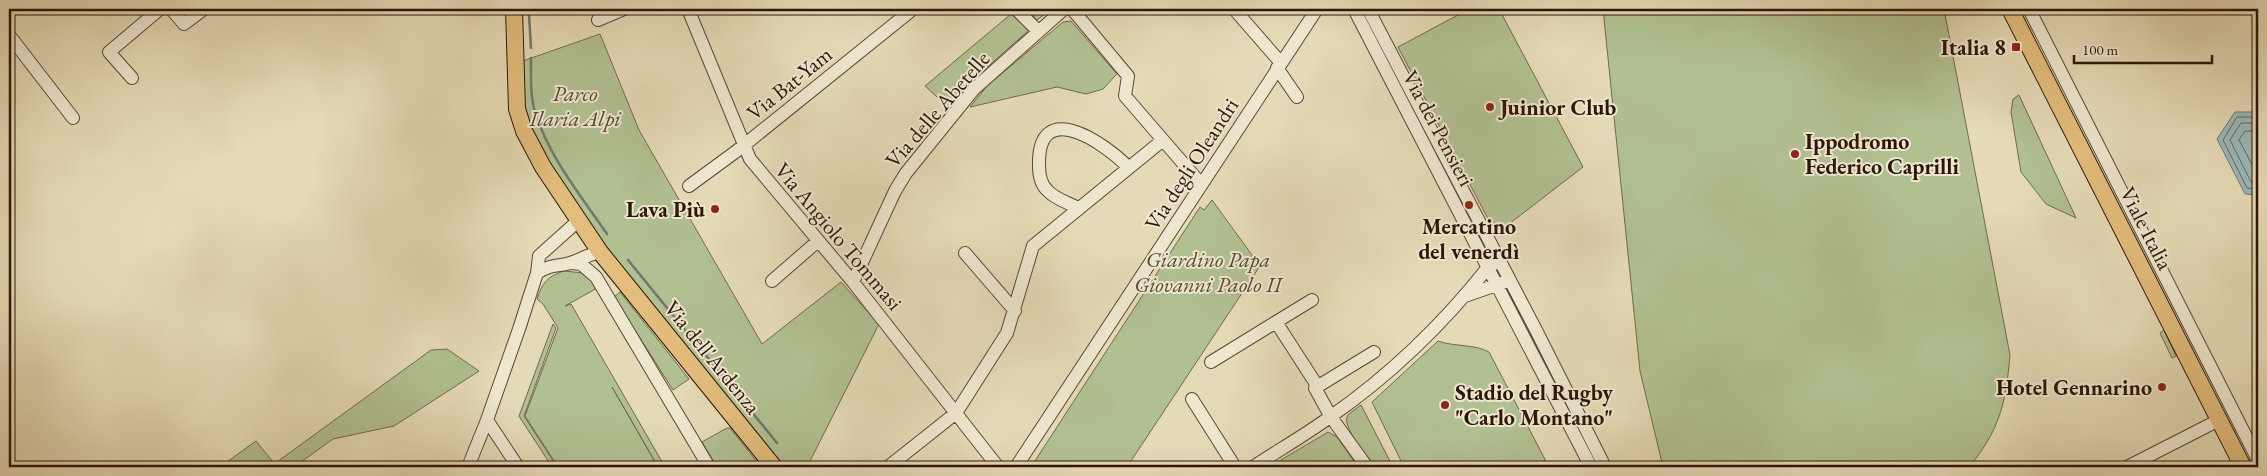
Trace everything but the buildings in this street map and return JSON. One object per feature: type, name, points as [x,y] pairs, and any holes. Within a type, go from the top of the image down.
[{"type":"main road","name":"Via dell'Ardenza","points":[[514,9],[516,98],[520,122],[543,167],[578,222],[600,252],[774,467]]},
{"type":"main road","name":"Viale Italia","points":[[2010,9],[2243,467]]},
{"type":"street","points":[[132,78],[109,52],[160,9]]},
{"type":"street","points":[[171,9],[184,24],[204,9]]},
{"type":"street","points":[[598,20],[624,9]]},
{"type":"street","name":"Via Angiolo Tommasi","points":[[688,9],[750,159],[853,282],[998,467]]},
{"type":"street","name":"Via Bat-Yam","points":[[689,186],[744,146],[913,9]]},
{"type":"street","points":[[1016,9],[1038,31]]},
{"type":"street","name":"Via delle Abetelle","points":[[853,282],[895,191],[906,173],[974,89],[1064,9]]},
{"type":"street","points":[[1072,9],[1128,76],[1125,96],[1201,184]]},
{"type":"street","points":[[1234,9],[1279,66],[1297,97]]},
{"type":"street","name":"Via degli Oleandri","points":[[1016,467],[1317,9]]},
{"type":"street","name":"Via dei Pensieri","points":[[1354,9],[1605,467]]},
{"type":"street","name":"Via dei Pensieri","points":[[1368,9],[1494,264]]},
{"type":"street","name":"Viale Italia","points":[[2029,9],[2258,460]]},
{"type":"street","points":[[9,34],[73,118]]},
{"type":"street","points":[[1078,208],[1051,194],[1042,184],[1040,153],[1042,144],[1049,134],[1066,129],[1082,133],[1110,151],[1129,168]]},
{"type":"street","points":[[888,467],[956,413],[1004,339],[1015,311],[1033,246],[1163,140]]},
{"type":"street","points":[[468,467],[487,420],[537,273],[539,256],[578,222]]},
{"type":"street","points":[[772,281],[818,241]]},
{"type":"street","points":[[576,264],[582,256],[600,252]]},
{"type":"street","points":[[965,253],[1015,311]]},
{"type":"street","points":[[537,273],[552,265],[576,264],[618,275]]},
{"type":"street","points":[[576,264],[596,277],[607,293],[709,467]]},
{"type":"street","points":[[1253,467],[1331,417],[1398,363],[1494,264]]},
{"type":"street","points":[[607,293],[610,281],[618,275]]},
{"type":"street","points":[[1465,296],[1504,282]]},
{"type":"street","name":"Via dei Pensieri","points":[[1504,282],[1591,467]]},
{"type":"street","points":[[1211,362],[1312,300]]},
{"type":"street","points":[[1276,322],[1318,387]]},
{"type":"street","points":[[1367,467],[1331,417],[1315,388],[1374,352]]},
{"type":"street","points":[[1192,399],[1236,467]]},
{"type":"street","points":[[487,420],[518,467]]},
{"type":"street","points":[[2127,467],[2219,420]]},
{"type":"street","points":[[696,467],[700,453]]},
{"type":"green space","points":[[1026,9],[1051,9],[1037,20]]},
{"type":"green space","name":"Juinior Club","points":[[1469,9],[1499,9],[1583,167],[1496,234],[1398,47]]},
{"type":"green space","name":"Ippodromo Federico Caprilli","points":[[1603,9],[1944,9],[2010,355],[2000,415],[1988,440],[1969,467],[1663,467],[1640,371]]},
{"type":"green space","points":[[1011,14],[1029,30],[993,62],[948,107],[925,86]]},
{"type":"green space","points":[[1071,21],[1117,74],[1103,89],[1086,94],[1057,87],[970,107],[987,86],[1063,22]]},
{"type":"green space","name":"Parco Ilaria Alpi","points":[[600,34],[639,130],[762,344],[841,282],[879,324],[807,467],[784,467],[609,252],[552,174],[526,117],[520,62]]},
{"type":"green space","points":[[2019,95],[2076,218],[2046,204],[2021,172],[2011,112],[2013,99]]},
{"type":"green space","name":"Giardino Papa Giovanni Paolo II","points":[[1212,200],[1260,266],[1127,467],[1031,467],[1200,207],[1204,210]]},
{"type":"green space","points":[[564,271],[583,273],[599,287],[565,306],[571,304],[665,467],[558,467],[525,416],[558,328],[543,304],[537,299],[546,281]]},
{"type":"green space","points":[[620,292],[689,379],[673,390],[614,297]]},
{"type":"green space","points":[[553,324],[556,328],[524,416],[557,467],[552,467],[519,416]]},
{"type":"green space","points":[[2164,330],[2176,356],[2172,358],[2160,333]]},
{"type":"green space","name":"Stadio del Rugby \"Carlo Montano\"","points":[[1438,341],[1483,349],[1489,352],[1549,467],[1404,467],[1372,402]]},
{"type":"green space","points":[[447,349],[479,371],[394,426],[333,439],[294,467],[270,467],[431,350]]},
{"type":"green space","points":[[1361,405],[1393,467],[1376,467],[1351,434],[1347,420],[1348,415]]},
{"type":"green space","points":[[730,428],[761,467],[717,467],[702,442]]},
{"type":"green space","points":[[1328,432],[1337,437],[1358,467],[1269,467]]},
{"type":"green space","points":[[256,441],[273,462],[266,467],[220,467]]},
{"type":"water","points":[[2235,112],[2258,112],[2258,195],[2245,194],[2217,139]]},
{"type":"waterway","points":[[529,15],[531,48]]},
{"type":"waterway","points":[[531,58],[532,99],[541,129],[566,176],[607,234]]},
{"type":"waterway","points":[[628,260],[777,443]]},
{"type":"place","name":"Italia 8","points":[[2016,47]]},
{"type":"place","name":"Juinior Club","points":[[1490,107]]},
{"type":"place","name":"Ippodromo Federico Caprilli","points":[[1795,154]]},
{"type":"place","name":"Mercatino del venerdì","points":[[1469,205]]},
{"type":"place","name":"Lava Più","points":[[715,209]]},
{"type":"place","name":"Hotel Gennarino","points":[[2162,387]]},
{"type":"place","name":"Stadio del Rugby \"Carlo Montano\"","points":[[1445,405]]}]
